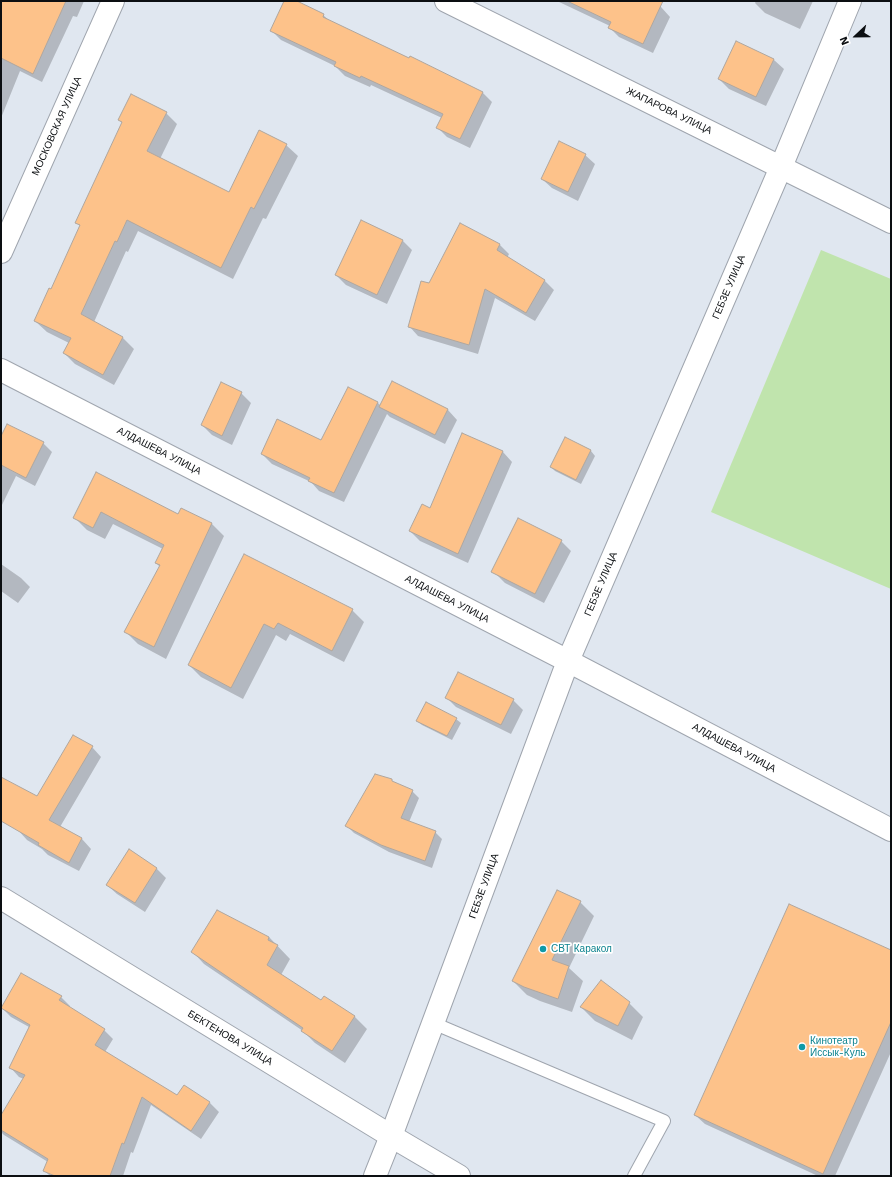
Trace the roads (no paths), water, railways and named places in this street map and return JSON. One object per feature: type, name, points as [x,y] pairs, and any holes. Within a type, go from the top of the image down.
[{"type":"street","name":"МОСКОВСКАЯ УЛИЦА","points":[[1,252],[113,1]]},
{"type":"street","name":"ЖАПАРОВА УЛИЦА","points":[[446,1],[781,166],[891,222]]},
{"type":"street","name":"ГЕБЗЕ УЛИЦА","points":[[374,1176],[391,1136],[568,661],[781,166],[850,1]]},
{"type":"street","name":"АЛДАШЕВА УЛИЦА","points":[[1,370],[568,661],[891,830]]},
{"type":"street","name":"БЕКТЕНОВА УЛИЦА","points":[[1,898],[459,1176]]},
{"type":"lane","points":[[433,1023],[664,1121],[634,1176]]},
{"type":"place","name":"СВТ Каракол","points":[[543,949]]},
{"type":"place","name":"Кинотеатр Иссык-Куль","points":[[802,1047]]}]
